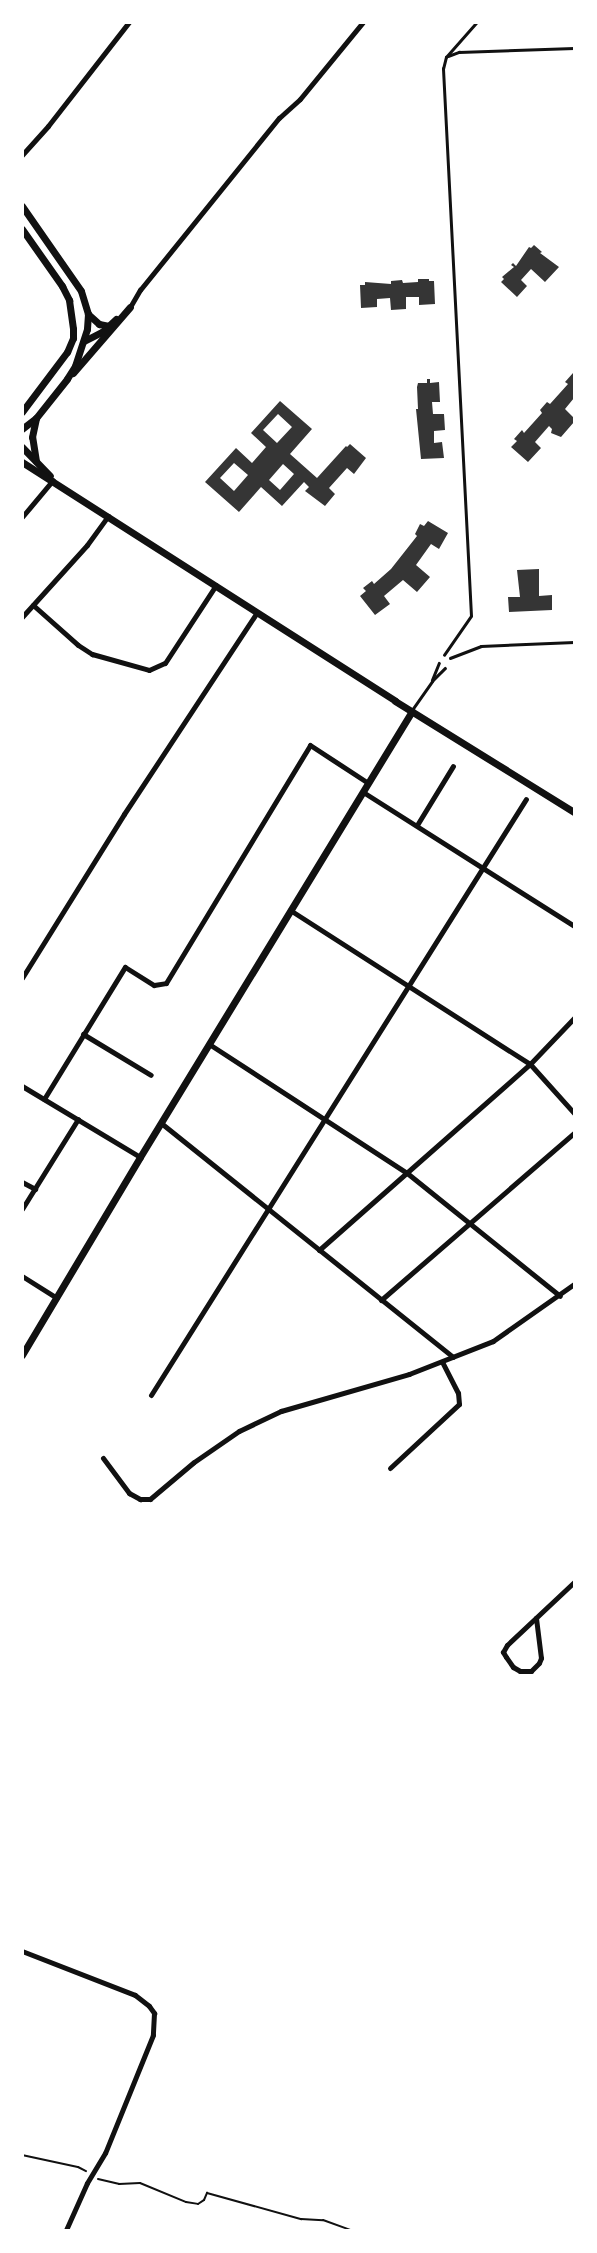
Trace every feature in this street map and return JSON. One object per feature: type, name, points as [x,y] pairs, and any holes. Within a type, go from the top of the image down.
[{"type":"street","points":[[22,155],[129,22]]},
{"type":"street","points":[[22,429],[36,418],[67,379],[100,344],[130,307],[140,290],[274,126],[300,99],[363,22]]},
{"type":"street","points":[[22,206],[81,291],[88,314],[79,358],[67,379]]},
{"type":"street","points":[[22,229],[62,286],[69,300],[72,319],[72,338],[60,362],[22,412]]},
{"type":"street","points":[[84,341],[109,326],[130,307]]},
{"type":"street","points":[[88,314],[99,324],[109,326]]},
{"type":"street","points":[[72,338],[100,344]]},
{"type":"street","points":[[22,406],[31,398]]},
{"type":"street","points":[[36,418],[32,437],[36,461]]},
{"type":"street","points":[[22,447],[53,480]]},
{"type":"street","points":[[22,462],[574,812]]},
{"type":"street","points":[[22,516],[53,480]]},
{"type":"street","points":[[22,616],[87,545],[108,516]]},
{"type":"street","points":[[33,604],[78,645],[92,654],[149,670],[165,663],[216,585]]},
{"type":"street","points":[[22,978],[124,814],[257,612]]},
{"type":"street","points":[[22,1355],[161,1122],[412,711]]},
{"type":"street","points":[[44,1099],[125,967],[154,985],[166,983],[310,745],[368,783]]},
{"type":"street","points":[[417,825],[453,766]]},
{"type":"street","points":[[363,792],[574,926]]},
{"type":"street","points":[[150,1395],[526,798]]},
{"type":"street","points":[[290,910],[409,984],[530,1064],[574,1114]]},
{"type":"street","points":[[320,1250],[530,1064],[574,1018]]},
{"type":"street","points":[[83,1034],[151,1075]]},
{"type":"street","points":[[209,1044],[407,1173],[560,1296]]},
{"type":"street","points":[[22,1086],[140,1157]]},
{"type":"street","points":[[22,1210],[78,1119]]},
{"type":"street","points":[[161,1122],[453,1358]]},
{"type":"street","points":[[381,1300],[574,1133]]},
{"type":"street","points":[[22,1182],[35,1189]]},
{"type":"street","points":[[22,1276],[56,1298]]},
{"type":"street","points":[[103,1458],[129,1493],[137,1498],[147,1500],[239,1432],[281,1411],[409,1374],[493,1341],[560,1296],[574,1284]]},
{"type":"street","points":[[390,1468],[459,1404],[458,1393],[442,1362]]},
{"type":"street","points":[[536,1618],[541,1658],[531,1671],[520,1671],[508,1662],[503,1652],[508,1644],[574,1582]]},
{"type":"street","points":[[22,1950],[135,1995],[149,2006],[154,2014],[156,2025],[100,2164],[91,2176],[66,2230]]},
{"type":"lane","points":[[444,655],[471,616],[443,69],[446,57],[477,22]]},
{"type":"lane","points":[[446,57],[459,52],[574,48]]},
{"type":"lane","points":[[450,658],[481,646],[574,642]]},
{"type":"lane","points":[[432,681],[439,663]]},
{"type":"lane","points":[[412,711],[432,681],[445,668]]},
{"type":"path","points":[[22,2155],[78,2167],[96,2180],[119,2184],[140,2183],[191,2203],[201,2203],[207,2194],[301,2219],[323,2220],[350,2230]]},
{"type":"building","points":[[534,245],[542,252],[540,253],[559,267],[545,282],[531,269],[521,280],[527,286],[517,297],[501,282],[504,279],[502,277],[514,267],[511,265],[513,263],[516,266],[529,247],[531,248]]},
{"type":"building","points":[[418,279],[434,281],[435,304],[419,305],[419,297],[406,297],[406,309],[391,310],[390,298],[377,299],[377,307],[361,308],[360,285],[365,285],[365,282],[391,284],[391,281],[402,280],[403,283],[418,282]]},
{"type":"building","points":[[573,373],[574,398],[565,409],[574,418],[574,422],[561,437],[551,433],[552,429],[549,426],[535,442],[541,448],[528,462],[511,447],[517,441],[514,439],[522,430],[524,433],[542,413],[540,410],[547,402],[550,404],[568,384],[565,382]]},
{"type":"building","points":[[427,379],[430,379],[430,383],[439,382],[440,402],[432,402],[433,414],[444,414],[445,430],[434,431],[434,443],[442,442],[444,458],[421,459],[416,409],[418,409],[417,387],[418,383],[427,383]]},
{"type":"building","points":[[280,401],[312,429],[290,454],[317,478],[350,444],[366,458],[354,474],[347,468],[329,488],[335,494],[325,506],[305,491],[309,487],[304,482],[282,506],[261,487],[239,512],[205,482],[236,448],[252,463],[266,447],[251,433]],"holes":[[[278,414],[292,427],[277,443],[263,430]],[[234,463],[248,475],[234,491],[220,478]],[[283,464],[294,474],[280,490],[269,480]]]},
{"type":"building","points":[[428,521],[448,533],[439,549],[431,544],[416,565],[430,577],[417,592],[403,580],[384,596],[390,604],[375,615],[360,596],[366,591],[363,588],[372,581],[374,584],[391,569],[417,536],[415,534],[420,524],[424,526]]},
{"type":"building","points":[[539,569],[539,596],[552,595],[552,610],[509,612],[508,597],[520,597],[517,570]]}]
